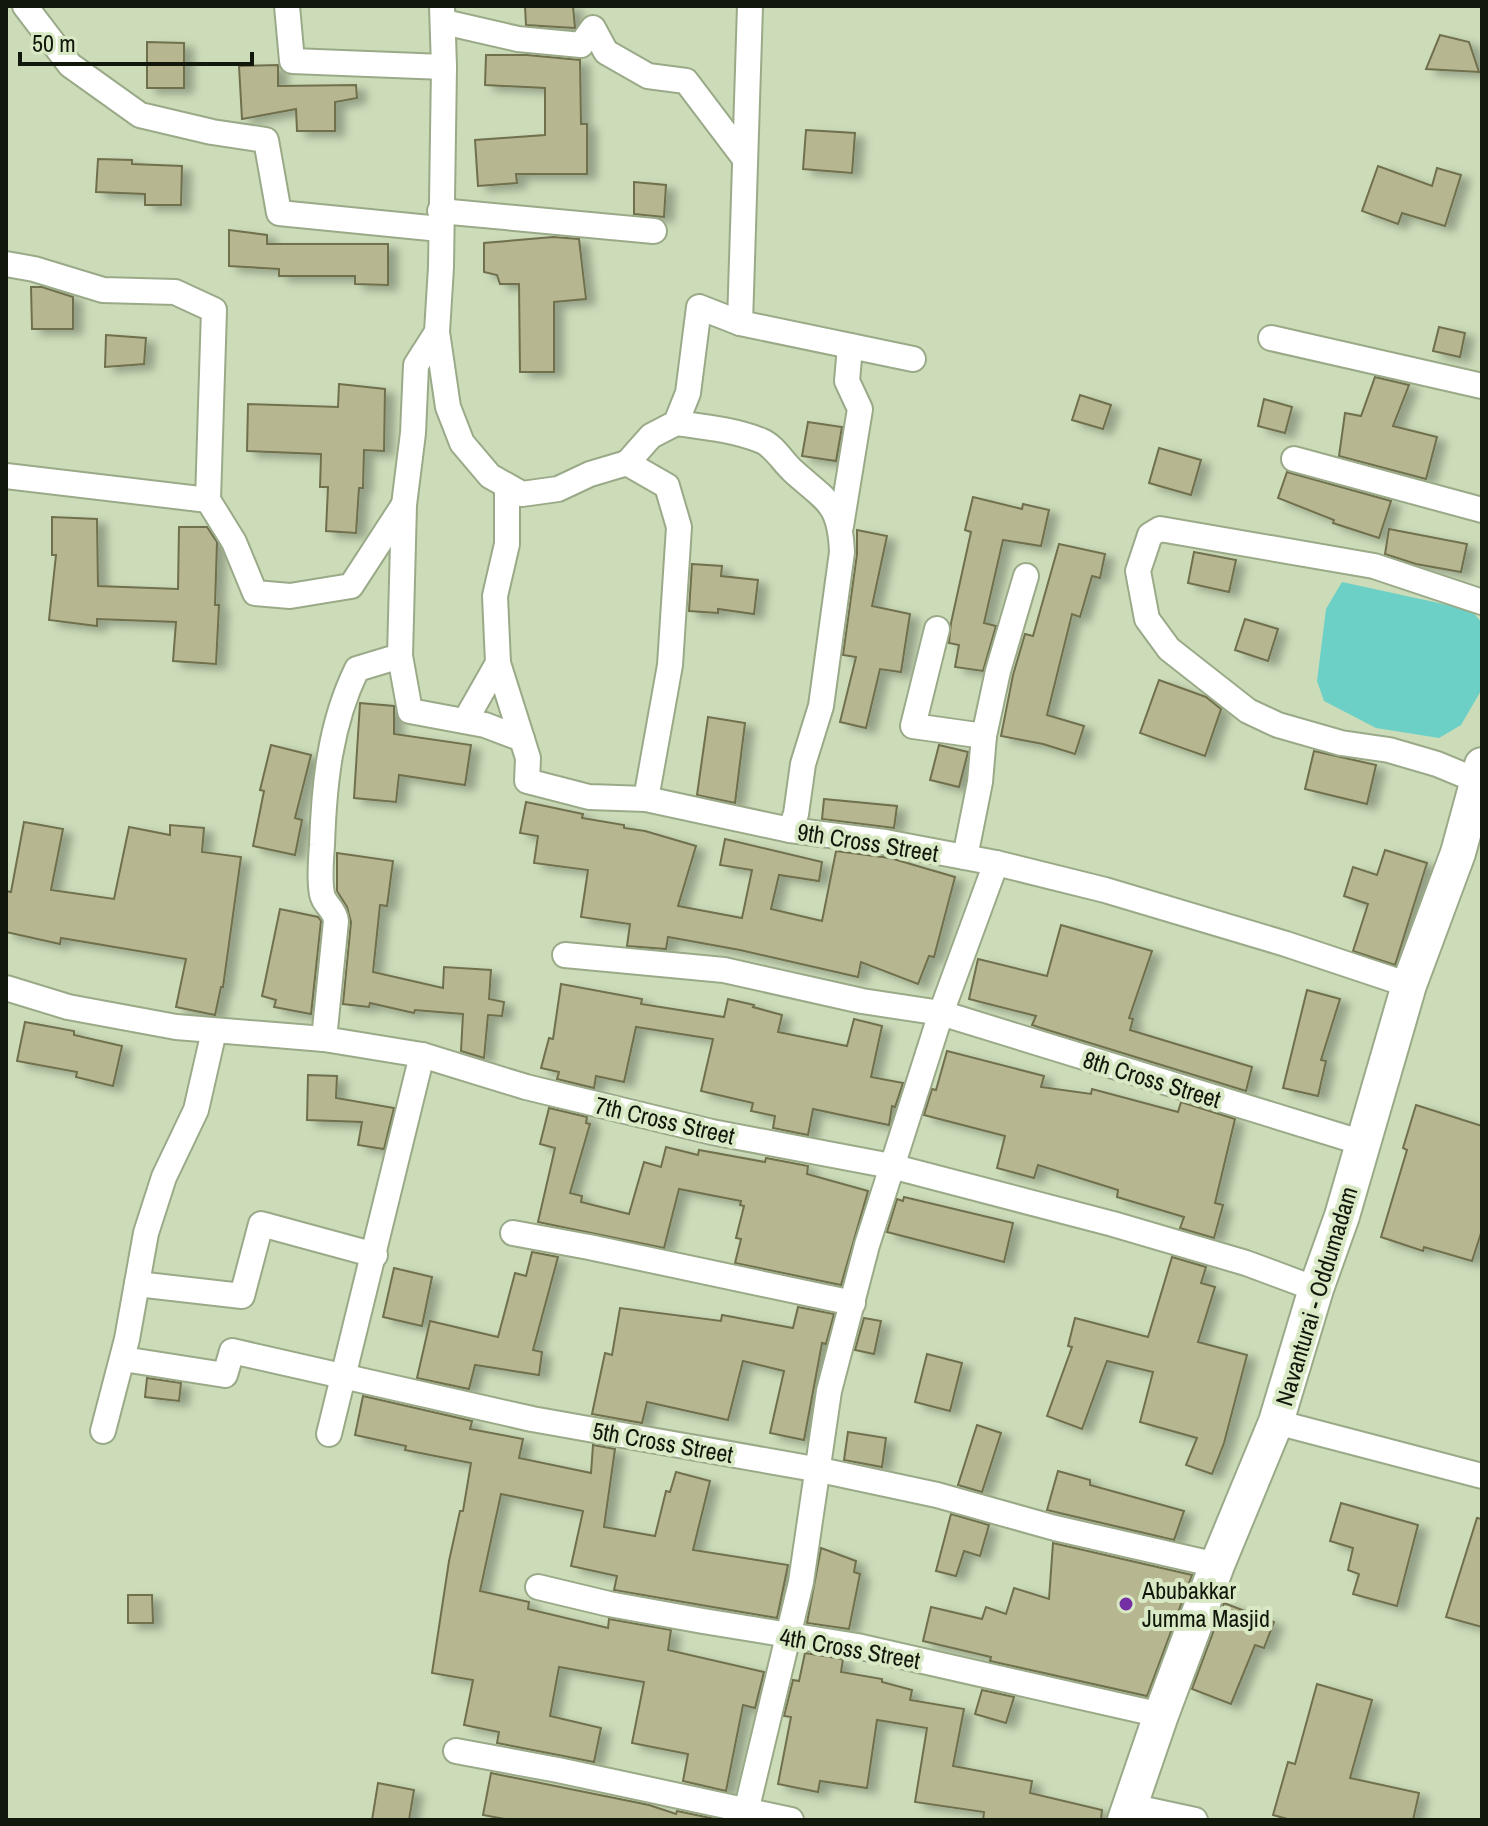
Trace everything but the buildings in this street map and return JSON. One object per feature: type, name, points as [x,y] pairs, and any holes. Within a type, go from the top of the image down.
[{"type":"main road","name":"Navanturai - Oddumadam","points":[[1128,1813],[1217,1565],[1276,1422],[1316,1289],[1342,1216],[1409,985],[1458,853],[1480,773]]},
{"type":"street","points":[[25,6],[70,65],[140,115],[212,132],[266,140],[279,213],[654,231]]},
{"type":"street","points":[[287,6],[292,61],[444,67]]},
{"type":"street","points":[[740,323],[750,6]]},
{"type":"street","points":[[745,159],[686,81],[648,76],[606,52],[593,28],[581,45],[518,39],[443,14],[437,332],[448,407],[462,443],[490,476],[522,494],[558,489],[590,474],[627,463],[651,436],[676,423],[719,429],[766,442],[794,472],[826,498],[841,526]]},
{"type":"street","points":[[6,264],[34,269],[103,290],[175,292],[214,310],[208,500],[234,542],[255,593],[290,596],[351,586],[404,505]]},
{"type":"street","points":[[676,423],[688,393],[699,307],[740,323],[913,359]]},
{"type":"street","points":[[437,332],[416,365],[413,433],[404,505],[400,656],[410,711],[485,725],[522,739]]},
{"type":"street","points":[[1271,338],[1482,386]]},
{"type":"street","points":[[790,830],[796,814],[803,764],[821,706],[842,552],[841,526],[860,409],[847,381],[850,346]]},
{"type":"street","points":[[1294,459],[1482,510]]},
{"type":"street","points":[[627,463],[667,486],[679,527],[670,665],[646,799]]},
{"type":"street","points":[[6,476],[208,500]]},
{"type":"street","points":[[507,486],[507,544],[495,596],[498,663],[522,739]]},
{"type":"street","points":[[1480,773],[1389,750],[1341,743],[1278,725],[1248,711],[1169,649],[1147,619],[1138,571],[1150,535],[1160,529],[1374,566],[1482,602]]},
{"type":"street","points":[[965,857],[980,782],[984,736],[998,671],[1026,576]]},
{"type":"street","points":[[937,629],[913,726],[984,736]]},
{"type":"street","points":[[324,1039],[336,921],[335,912],[322,898],[321,861],[331,740],[344,696],[357,669],[400,656]]},
{"type":"street","points":[[465,721],[498,663]]},
{"type":"street","name":"9th Cross Street","points":[[522,739],[528,758],[527,781],[589,797],[646,799],[790,830],[885,842],[996,863],[1105,890],[1286,944],[1409,985]]},
{"type":"street","points":[[745,1815],[801,1582],[820,1470],[829,1391],[891,1166],[941,1013],[996,863]]},
{"type":"street","name":"8th Cross Street","points":[[565,955],[724,970],[862,1001],[941,1013],[1363,1143]]},
{"type":"street","name":"7th Cross Street","points":[[6,988],[68,1007],[163,1025],[324,1039],[422,1055],[526,1087],[712,1132],[891,1166],[1113,1224],[1246,1263],[1316,1289]]},
{"type":"street","points":[[103,1431],[123,1359],[146,1233],[164,1177],[196,1110],[214,1031]]},
{"type":"street","points":[[329,1434],[422,1055]]},
{"type":"street","points":[[137,1284],[242,1296],[261,1224],[375,1255]]},
{"type":"street","points":[[513,1233],[853,1303]]},
{"type":"street","name":"5th Cross Street","points":[[123,1359],[225,1375],[232,1351],[532,1419],[820,1470],[937,1495],[1055,1528],[1217,1565]]},
{"type":"street","points":[[1276,1422],[1482,1476]]},
{"type":"street","name":"4th Cross Street","points":[[538,1587],[609,1604],[789,1637],[857,1646],[1161,1715]]},
{"type":"street","points":[[456,1751],[745,1815],[791,1820]]},
{"type":"street","points":[[1128,1813],[1195,1820]]},
{"type":"water","points":[[1342,582],[1471,610],[1482,623],[1482,689],[1461,725],[1439,738],[1376,728],[1324,701],[1317,681],[1326,609]]},
{"type":"place","name":"Abubakkar Jumma Masjid","points":[[1126,1604]]}]
